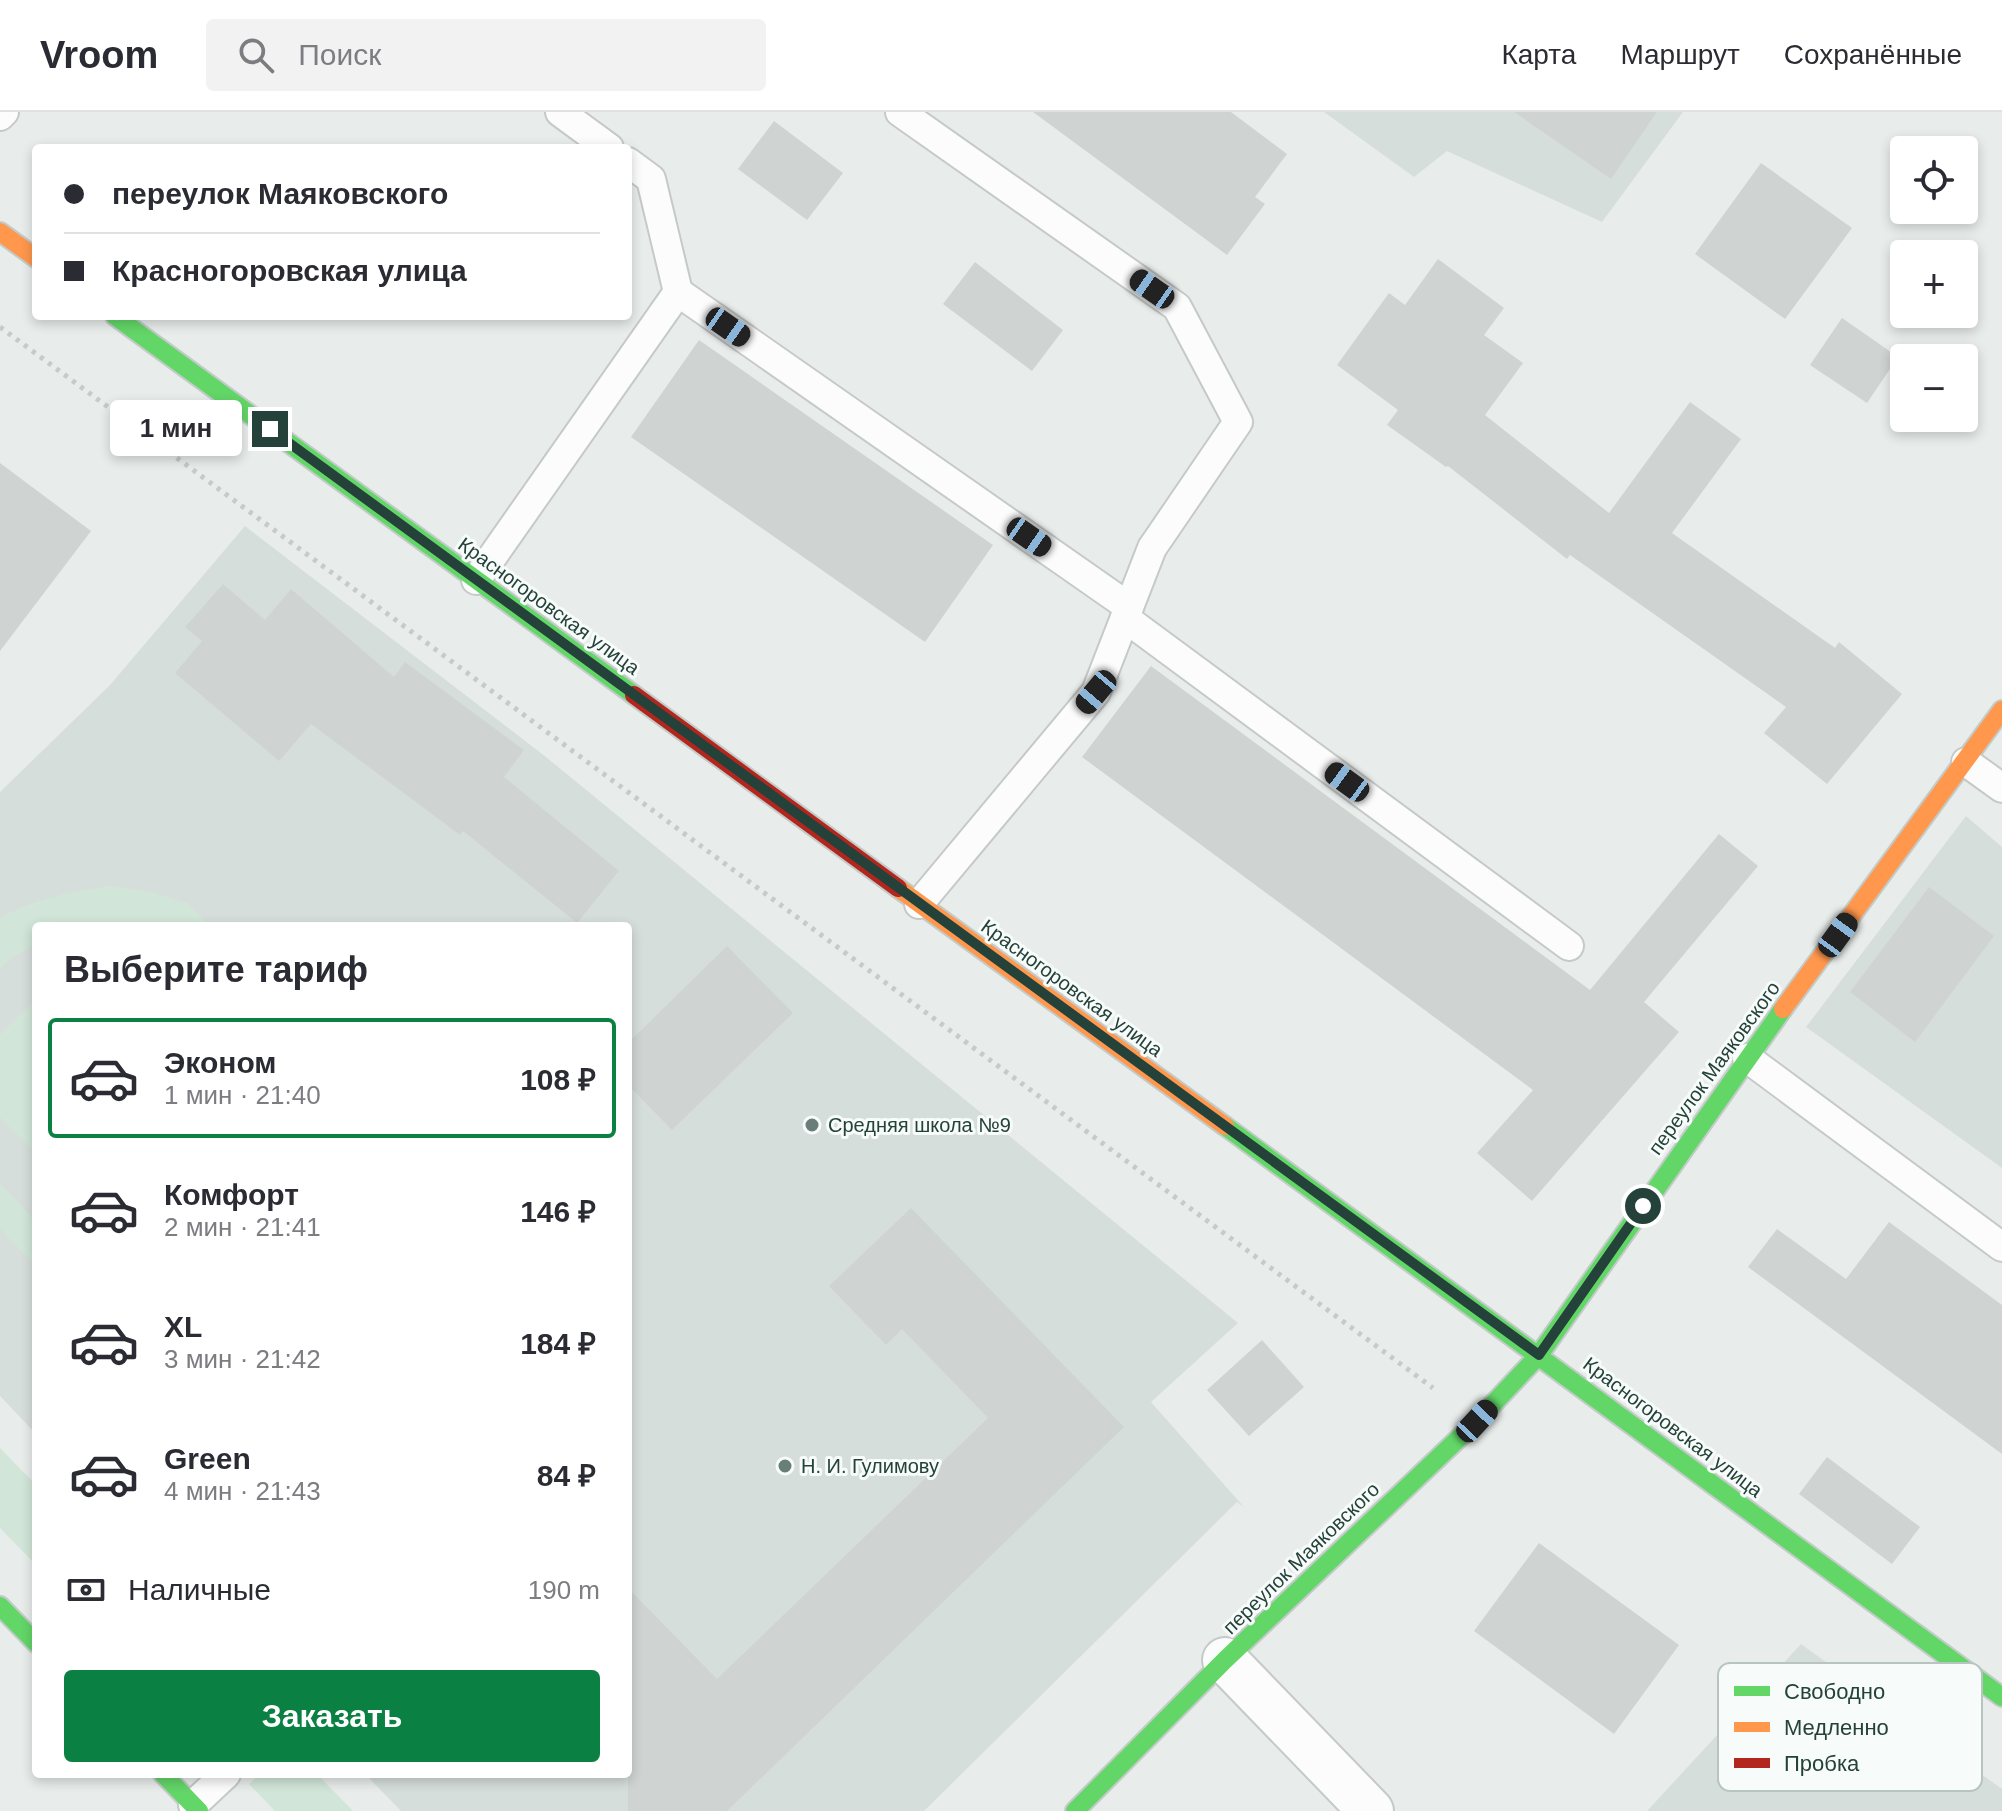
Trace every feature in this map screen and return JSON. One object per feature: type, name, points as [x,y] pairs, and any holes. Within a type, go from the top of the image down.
[{"type":"street","points":[[0,232],[32,255]]},
{"type":"street","name":"Красногоровская улица","points":[[120,320],[1956,1663]]},
{"type":"street","name":"переулок Маяковского","points":[[1075,1811],[1225,1660],[1477,1421],[1539,1355],[1747,1058],[2002,710]]},
{"type":"street","points":[[0,1606],[32,1639]]},
{"type":"street","points":[[1225,1660],[1371,1811]]},
{"type":"street","name":"Красногоровская улица","points":[[1982,1682],[2002,1697]]},
{"type":"street","points":[[167,1778],[196,1808]]},
{"type":"lane","points":[[560,112],[604,144]]},
{"type":"lane","points":[[900,112],[1177,307],[1238,422],[1152,548],[1096,692],[919,904]]},
{"type":"lane","points":[[632,165],[651,179],[678,292],[1127,613],[1569,946]]},
{"type":"lane","points":[[476,580],[678,292]]},
{"type":"lane","points":[[1966,762],[2002,788]]},
{"type":"lane","points":[[1747,1058],[2002,1247]]},
{"type":"lane","points":[[196,1808],[222,1778]]},
{"type":"path","points":[[0,327],[1477,1421]]},
{"type":"shaded area","points":[[1324,112],[1683,112],[1602,222],[1447,151],[1414,177]]},
{"type":"shaded area","name":"Средняя школа №9","points":[[245,526],[546,757],[1238,1323],[1151,1402],[1244,1507],[1237,1502],[924,1811],[401,1811],[369,1778],[632,1778],[632,922],[32,922],[32,1430],[0,1396],[0,792],[110,685]]},
{"type":"shaded area","points":[[1966,816],[2002,847],[2002,1168],[1806,1027]]},
{"type":"shaded area","points":[[1801,1644],[1827,1663],[1783,1663]]},
{"type":"shaded area","points":[[1718,1734],[1718,1791],[1982,1791],[1982,1775],[2002,1789],[2002,1811],[1647,1811]]},
{"type":"green space","points":[[111,886],[153,893],[187,903],[206,922],[32,922],[32,946],[12,957],[0,969],[0,918],[26,906]]},
{"type":"green space","points":[[32,1003],[32,1149],[0,1117],[0,1035]]},
{"type":"green space","points":[[0,1184],[32,1217],[32,1262],[0,1229]]},
{"type":"green space","points":[[0,1448],[32,1481],[32,1561],[0,1528]]},
{"type":"green space","points":[[256,1778],[321,1778],[353,1811],[275,1811],[249,1784]]},
{"type":"building","points":[[1033,112],[1231,112],[1287,154],[1255,197],[1265,204],[1227,255]]},
{"type":"building","points":[[1514,112],[1657,112],[1611,179]]},
{"type":"building","points":[[774,121],[843,173],[807,220],[738,169]]},
{"type":"building","points":[[1761,163],[1852,228],[1785,319],[1695,254]]},
{"type":"building","points":[[1438,259],[1504,308],[1484,335],[1523,363],[1485,415],[1609,513],[1690,402],[1741,439],[1672,533],[1835,648],[1839,642],[1902,694],[1827,784],[1764,733],[1786,707],[1570,555],[1567,559],[1448,466],[1387,425],[1398,410],[1337,365],[1389,293],[1405,305]]},
{"type":"building","points":[[975,262],[1063,330],[1032,371],[943,304]]},
{"type":"building","points":[[1842,318],[1890,351],[1890,369],[1867,403],[1810,365]]},
{"type":"building","points":[[699,340],[993,545],[925,642],[631,437]]},
{"type":"building","points":[[0,463],[91,531],[0,651]]},
{"type":"building","points":[[223,584],[265,620],[291,589],[394,677],[405,662],[524,750],[504,777],[619,871],[576,922],[463,831],[460,835],[311,724],[279,761],[175,673],[202,641],[185,627]]},
{"type":"building","points":[[1151,666],[1590,990],[1719,834],[1758,866],[1644,1002],[1679,1032],[1532,1201],[1477,1153],[1533,1090],[1082,757]]},
{"type":"building","points":[[1929,887],[1994,936],[1915,1042],[1850,992]]},
{"type":"building","points":[[727,946],[793,1013],[672,1130],[632,1089],[632,1039]]},
{"type":"building","points":[[911,1208],[1124,1427],[727,1811],[628,1811],[628,1778],[632,1778],[632,1592],[717,1679],[988,1418],[902,1329],[886,1345],[829,1286]]},
{"type":"building","points":[[1889,1222],[2002,1305],[2002,1454],[1748,1267],[1777,1229],[1846,1279]]},
{"type":"building","points":[[1262,1340],[1304,1387],[1249,1436],[1207,1390]]},
{"type":"building","points":[[1827,1457],[1920,1527],[1892,1564],[1799,1494]]},
{"type":"building","points":[[1539,1543],[1679,1645],[1614,1734],[1474,1631]]},
{"type":"traffic: fast","points":[[120,320],[634,695]]},
{"type":"traffic: fast","points":[[1075,1811],[1225,1660],[1477,1421],[1539,1355],[1783,1009]]},
{"type":"traffic: fast","points":[[1225,1126],[1956,1663]]},
{"type":"traffic: fast","points":[[0,1606],[32,1639]]},
{"type":"traffic: fast","points":[[1982,1682],[2002,1697]]},
{"type":"traffic: fast","points":[[167,1778],[199,1811]]},
{"type":"traffic: slow","points":[[0,232],[32,255]]},
{"type":"traffic: slow","points":[[1783,1009],[2002,710]]},
{"type":"traffic: slow","points":[[898,888],[1225,1126]]},
{"type":"traffic: jam","points":[[634,695],[898,888]]},
{"type":"place","name":"Средняя школа №9","points":[[812,1125]]},
{"type":"place","name":"Н. И. Гулимову","points":[[785,1466]]},
{"type":"route","points":[[270,429],[1539,1355],[1643,1206]]}]
